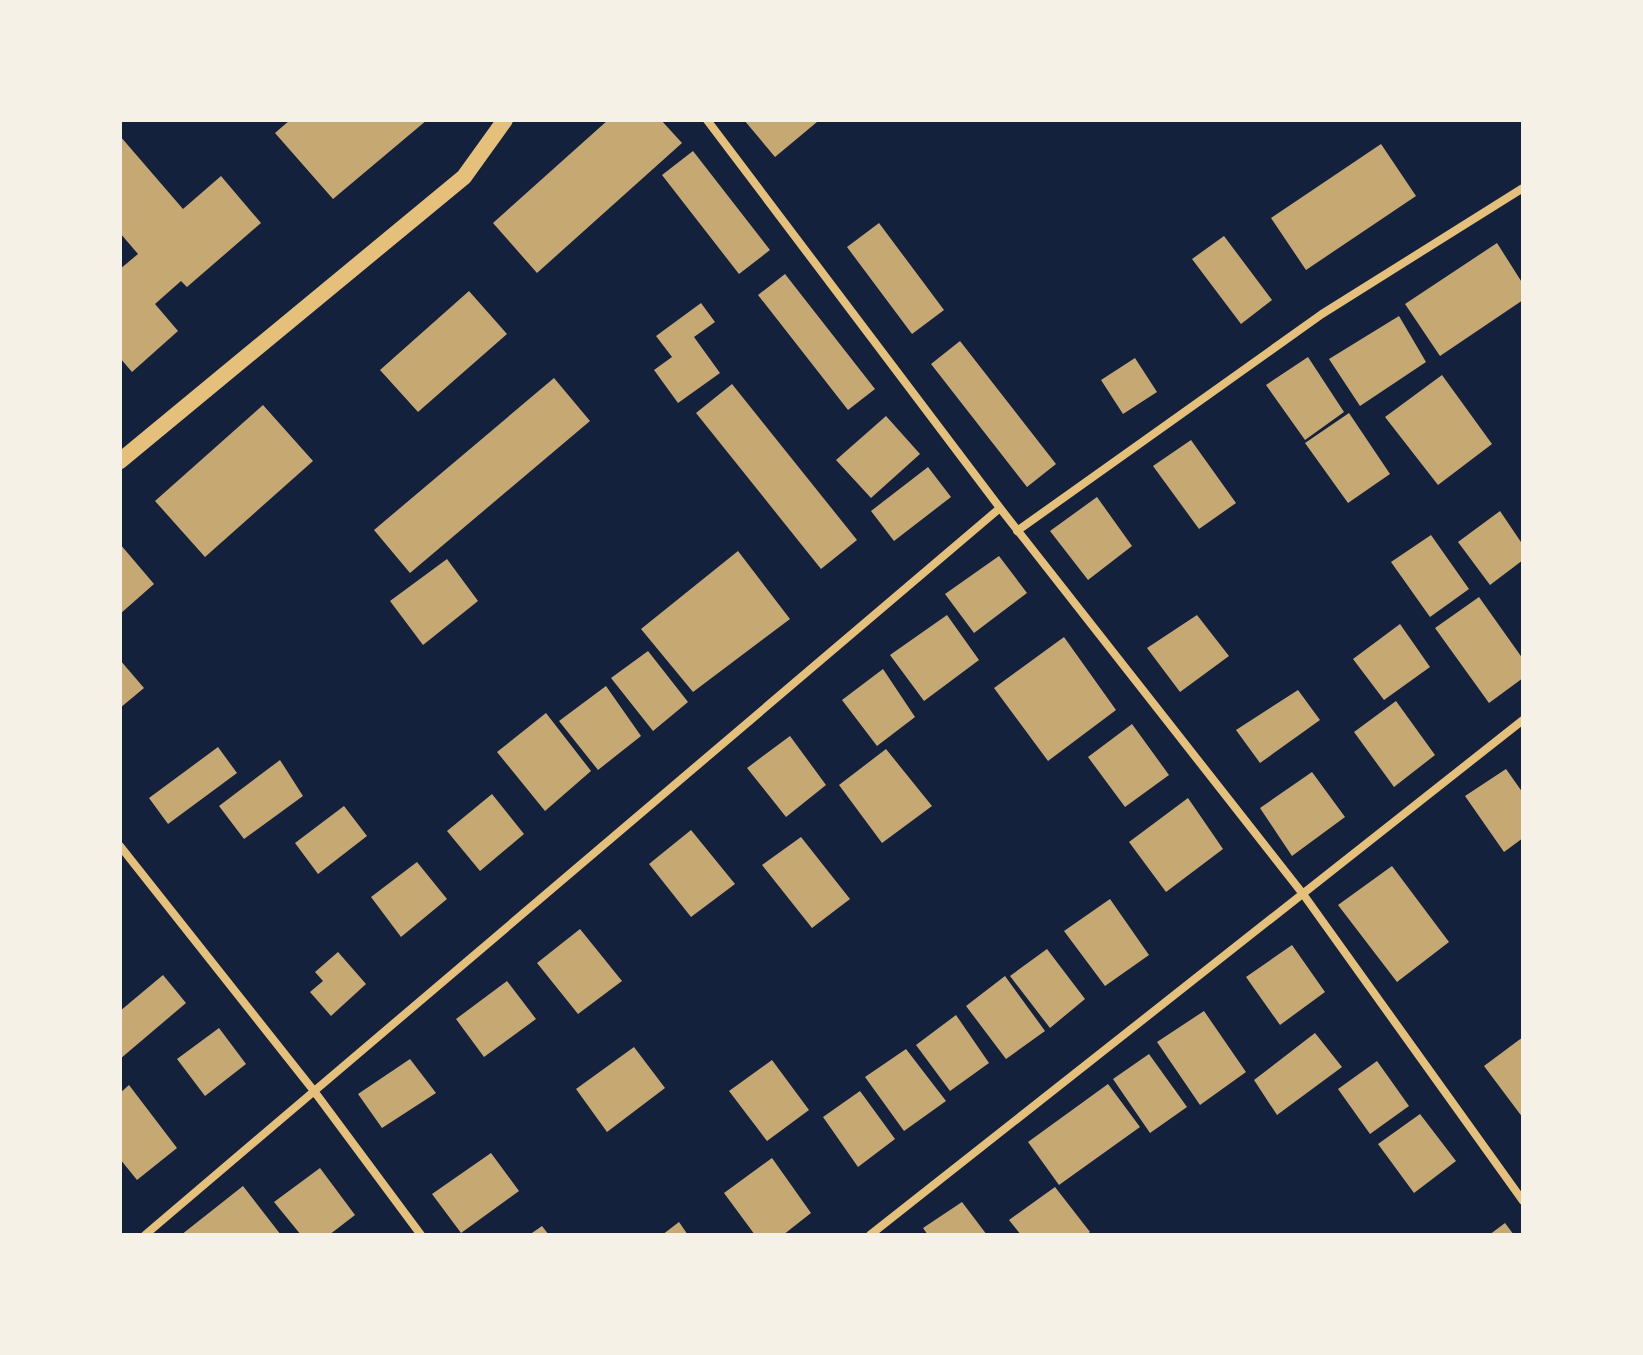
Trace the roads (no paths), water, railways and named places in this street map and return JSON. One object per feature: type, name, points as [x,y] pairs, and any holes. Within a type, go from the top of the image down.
[{"type":"main road","points":[[120,461],[464,177],[505,120]]},
{"type":"street","points":[[707,120],[1017,531],[1303,894],[1523,1201]]},
{"type":"street","points":[[1017,531],[1322,314],[1523,188]]},
{"type":"street","points":[[145,1235],[1000,508]]},
{"type":"street","points":[[870,1235],[1523,720]]},
{"type":"street","points":[[120,846],[314,1091],[421,1235]]}]
